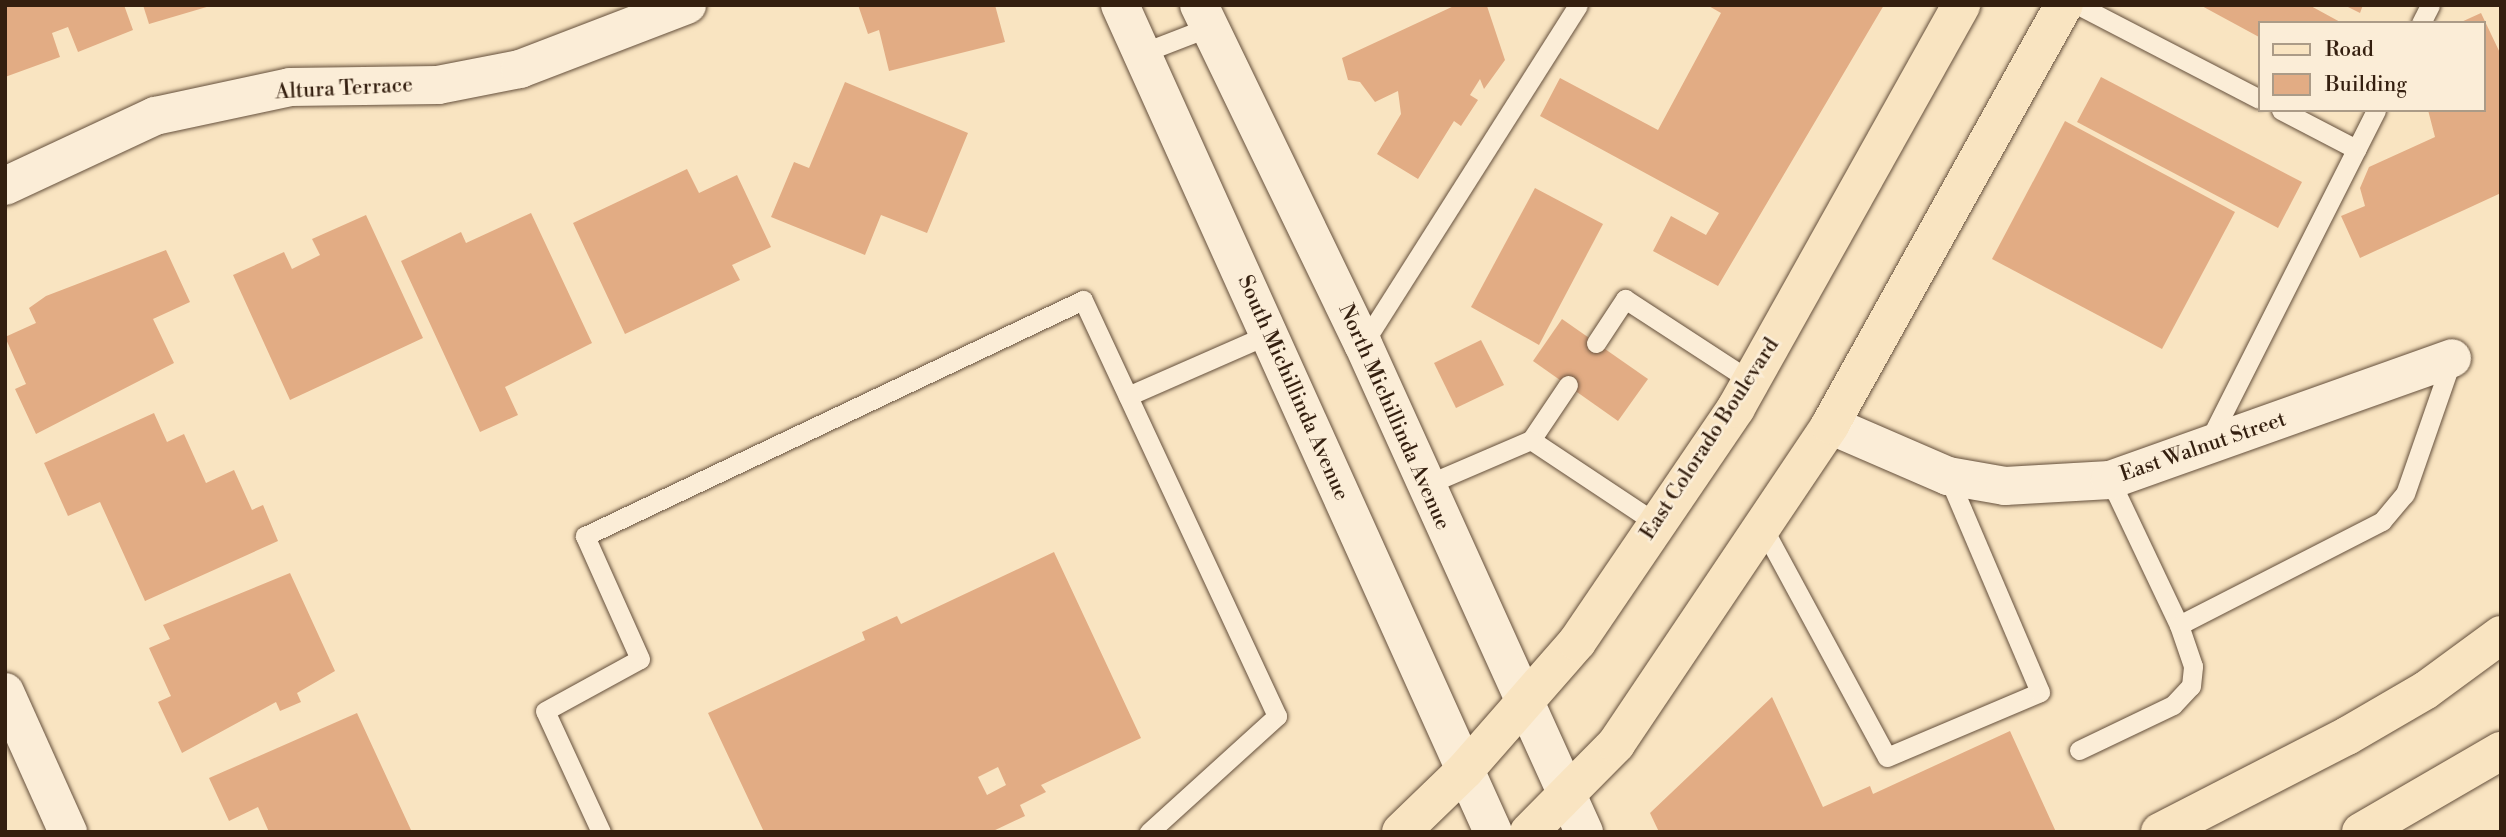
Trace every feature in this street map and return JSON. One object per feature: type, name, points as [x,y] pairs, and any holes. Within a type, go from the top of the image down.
[{"type":"main road","name":"Altura Terrace","points":[[5,186],[155,116],[290,87],[438,85],[520,69],[687,5]]},
{"type":"main road","name":"South Michillinda Avenue","points":[[1120,5],[1465,770]]},
{"type":"main road","name":"East Colorado Boulevard","points":[[1401,832],[1465,770],[1524,706],[1577,642],[1751,381],[1961,5]]},
{"type":"main road","points":[[1529,832],[1616,744],[1830,425],[2064,5]]},
{"type":"main road","name":"North Michillinda Avenue","points":[[1204,16],[1363,344],[1524,706],[1584,832]]},
{"type":"main road","name":"East Walnut Street","points":[[1830,425],[1948,476],[2004,486],[2110,480],[2452,358]]},
{"type":"main road","points":[[2160,832],[2347,736],[2426,690],[2501,635]]},
{"type":"main road","points":[[5,692],[68,832]]},
{"type":"main road","points":[[2361,832],[2501,751]]},
{"type":"main road","points":[[1465,770],[1493,832]]},
{"type":"lane","points":[[1363,344],[1578,5]]},
{"type":"lane","points":[[2078,5],[2258,98]]},
{"type":"lane","points":[[2422,21],[2430,5]]},
{"type":"lane","points":[[1142,53],[1204,16]]},
{"type":"lane","points":[[2285,112],[2356,149]]},
{"type":"lane","points":[[2206,447],[2375,112]]},
{"type":"lane","points":[[1596,343],[1625,299],[1751,381]]},
{"type":"lane","points":[[601,832],[545,711],[640,659],[585,536],[1083,300],[1277,716],[1149,832]]},
{"type":"lane","points":[[1128,397],[1269,334]]},
{"type":"lane","points":[[2179,625],[2382,522],[2405,494],[2452,358]]},
{"type":"lane","points":[[1426,485],[1531,440],[1568,385]]},
{"type":"lane","points":[[1531,440],[1656,523]]},
{"type":"lane","points":[[1763,528],[1887,757],[2040,692],[1948,476]]},
{"type":"lane","points":[[2079,750],[2173,705],[2191,686],[2193,666],[2179,625],[2110,480]]},
{"type":"building","points":[[5,5],[124,5],[133,30],[78,52],[68,27],[52,33],[60,57],[5,77]]},
{"type":"building","points":[[143,5],[210,5],[210,6],[149,24]]},
{"type":"building","points":[[858,5],[995,5],[1005,42],[889,71],[879,30],[868,34]]},
{"type":"building","points":[[1456,5],[1487,6],[1505,60],[1484,89],[1480,79],[1470,95],[1478,100],[1461,126],[1454,121],[1418,179],[1377,154],[1401,114],[1398,91],[1375,102],[1360,82],[1348,80],[1342,58]]},
{"type":"building","points":[[1707,5],[1884,5],[1718,286],[1653,251],[1671,216],[1706,235],[1719,213],[1540,116],[1560,78],[1658,130],[1721,13]]},
{"type":"building","points":[[2200,5],[2309,5],[2338,21],[2258,21],[2258,36]]},
{"type":"building","points":[[2344,5],[2363,5],[2360,13]]},
{"type":"building","points":[[2481,13],[2485,21],[2463,21]]},
{"type":"building","points":[[2485,21],[2501,55],[2501,193],[2360,258],[2341,216],[2365,206],[2360,188],[2369,167],[2435,137],[2429,112],[2485,112]]},
{"type":"building","points":[[2101,77],[2302,182],[2278,228],[2077,122]]},
{"type":"building","points":[[845,82],[968,133],[927,233],[881,215],[865,255],[771,217],[794,162],[809,168]]},
{"type":"building","points":[[2065,121],[2235,212],[2162,349],[1992,259]]},
{"type":"building","points":[[687,169],[699,193],[737,175],[771,247],[732,265],[740,280],[625,334],[573,223]]},
{"type":"building","points":[[1535,188],[1603,224],[1539,345],[1471,307]]},
{"type":"building","points":[[531,213],[592,343],[505,387],[518,415],[480,432],[401,261],[461,232],[466,243]]},
{"type":"building","points":[[366,215],[423,338],[290,400],[233,275],[284,252],[292,269],[320,255],[312,239]]},
{"type":"building","points":[[166,250],[190,302],[153,319],[174,363],[36,434],[15,389],[26,384],[5,337],[36,323],[29,308],[46,296]]},
{"type":"building","points":[[1562,319],[1648,379],[1618,421],[1533,361]]},
{"type":"building","points":[[1481,340],[1504,385],[1456,408],[1434,363]]},
{"type":"building","points":[[154,413],[167,442],[184,434],[206,483],[234,470],[252,510],[263,505],[278,541],[145,601],[100,502],[68,516],[44,463]]},
{"type":"building","points":[[1054,552],[1141,738],[1041,785],[1046,792],[1020,805],[1025,816],[991,832],[764,832],[708,713],[865,640],[862,632],[897,616],[901,624]],"holes":[[[998,767],[1006,785],[987,795],[978,777]]]},
{"type":"building","points":[[290,573],[335,671],[297,693],[301,702],[280,711],[276,702],[182,753],[158,702],[171,696],[149,648],[170,639],[163,625]]},
{"type":"building","points":[[1772,697],[1823,807],[1870,786],[1873,794],[2010,731],[2056,832],[1659,832],[1650,813]]},
{"type":"building","points":[[357,713],[411,830],[269,832],[258,807],[229,821],[209,778]]}]
